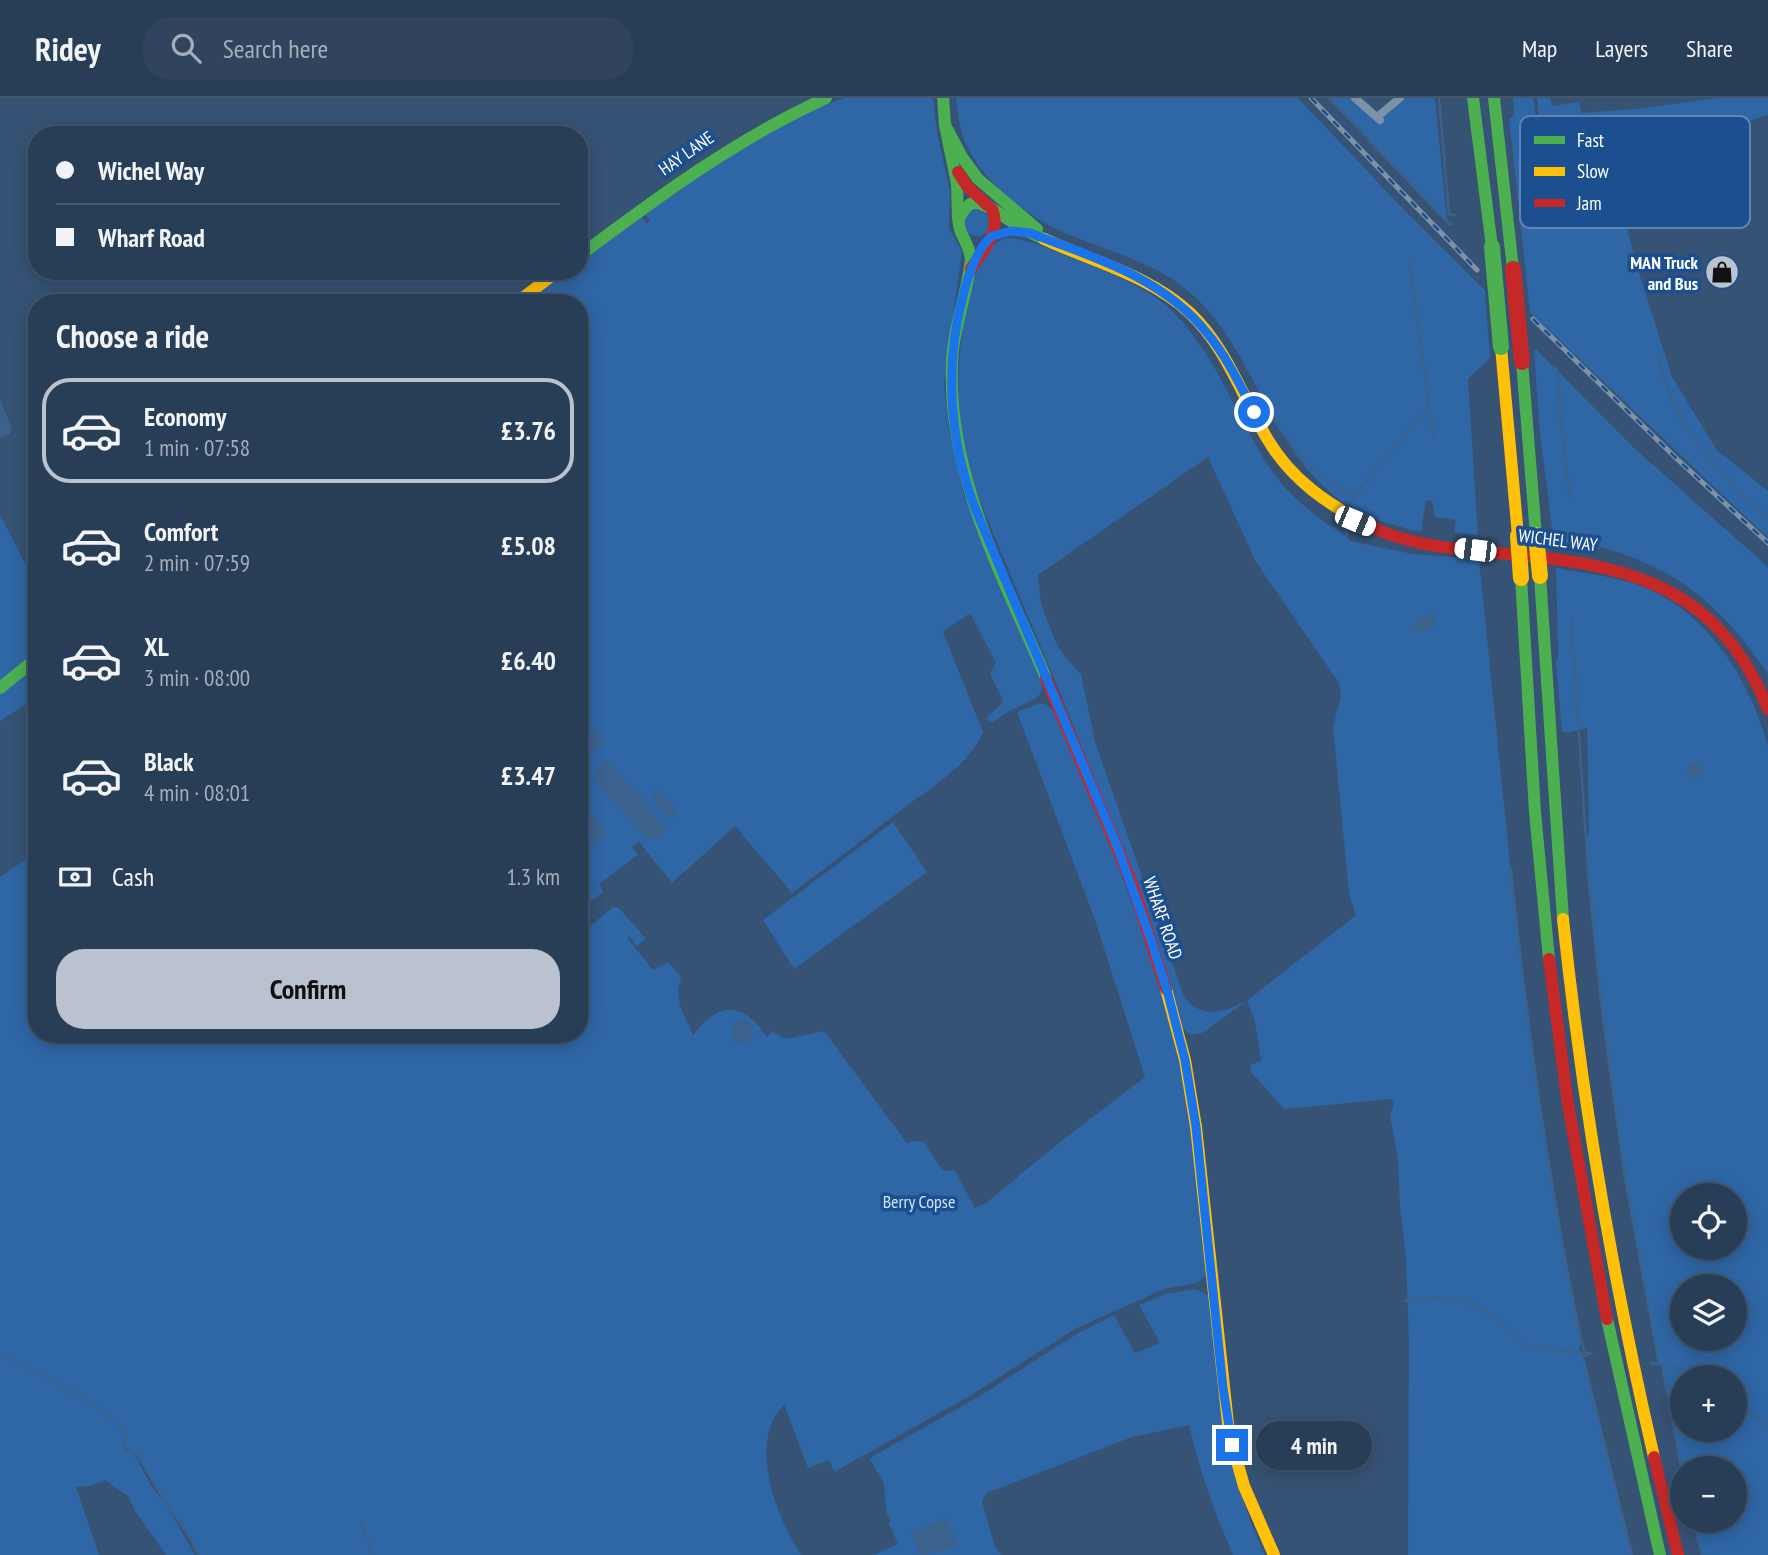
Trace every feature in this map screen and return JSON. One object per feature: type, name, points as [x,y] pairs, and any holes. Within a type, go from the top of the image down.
[{"type":"main road","name":"HAY LANE","points":[[588,249],[721,151],[825,98]]},
{"type":"main road","name":"WHARF ROAD","points":[[943,98],[945,125],[954,165],[960,232],[966,239],[970,254],[969,273],[956,326],[951,374],[953,413],[961,463],[975,508],[1133,886],[1165,984],[1185,1060],[1196,1127],[1229,1433],[1244,1486],[1274,1555]]},
{"type":"main road","points":[[1474,98],[1492,247],[1518,536],[1535,810],[1548,954],[1588,1228],[1615,1364],[1660,1555]]},
{"type":"main road","points":[[1494,98],[1522,362],[1567,955],[1602,1198],[1636,1373],[1678,1555]]},
{"type":"main road","points":[[945,125],[968,166],[982,183],[1054,242]]},
{"type":"main road","name":"WHARF ROAD","points":[[954,165],[967,186],[989,207]]},
{"type":"main road","points":[[958,220],[960,212],[967,205],[977,203],[989,207],[997,221],[990,237],[979,243],[966,239]]},
{"type":"main road","name":"WICHEL WAY","points":[[989,207],[1030,233],[1146,281],[1190,314],[1220,349],[1276,452],[1301,482],[1332,507],[1355,521],[1402,539],[1582,561],[1618,569],[1658,583],[1694,607],[1727,638],[1755,678],[1768,709]]},
{"type":"main road","name":"WICHEL WAY","points":[[990,237],[1011,231],[1030,233]]},
{"type":"main road","name":"WHARF ROAD","points":[[969,273],[990,237]]},
{"type":"main road","points":[[528,294],[546,280]]},
{"type":"main road","points":[[0,688],[28,665]]},
{"type":"street","points":[[1355,98],[1378,119],[1400,98]]},
{"type":"green space","points":[[846,98],[933,98],[937,133],[950,191],[949,228],[962,251],[944,383],[949,430],[963,492],[1042,684],[1042,691],[993,723],[989,722],[987,718],[1003,702],[990,673],[996,663],[970,613],[943,632],[983,732],[968,756],[936,785],[792,893],[735,826],[672,883],[639,842],[632,847],[638,855],[599,884],[603,892],[588,903],[588,294],[537,294],[555,280],[588,280],[588,255],[641,216],[647,224],[650,221],[645,214],[741,148],[819,107]]},
{"type":"green space","points":[[956,98],[1298,98],[1409,215],[1485,290],[1490,358],[1468,379],[1478,535],[1454,533],[1456,520],[1435,517],[1432,501],[1426,500],[1421,532],[1363,514],[1328,490],[1305,466],[1286,439],[1236,350],[1217,322],[1195,297],[1181,285],[1149,266],[1048,225],[1019,206],[992,182],[971,154],[961,130]]},
{"type":"green space","points":[[1329,98],[1351,98],[1379,124],[1384,119],[1383,115],[1403,98],[1435,98],[1447,221]]},
{"type":"green space","points":[[1513,98],[1533,98],[1536,116],[1520,116],[1520,220],[1509,118],[1514,116]]},
{"type":"green space","points":[[1537,98],[1550,98],[1552,106],[1579,102],[1582,113],[1717,98],[1768,98],[1768,115],[1750,121],[1750,116],[1539,116]]},
{"type":"green space","points":[[977,210],[986,214],[990,223],[986,232],[977,236],[968,232],[964,223],[968,214]]},
{"type":"green space","points":[[1521,228],[1627,228],[1672,377],[1717,450],[1768,491],[1768,538],[1530,312]]},
{"type":"green space","points":[[1007,238],[1036,244],[1141,288],[1172,311],[1203,349],[1263,458],[1277,478],[1306,507],[1350,541],[1413,554],[1479,559],[1519,951],[1534,1068],[1581,1340],[1579,1349],[1632,1555],[1408,1555],[1409,1344],[1406,1257],[1398,1159],[1390,1116],[1394,1103],[1391,1099],[1284,1109],[1251,1072],[1250,1065],[1261,1061],[1255,1021],[1247,1001],[1202,1033],[1191,1035],[1183,1029],[1148,912],[973,485],[968,466],[959,411],[961,342],[971,288],[980,264],[992,247]],"holes":[[[1208,457],[1256,562],[1339,683],[1341,697],[1333,726],[1349,894],[1356,915],[1247,1001],[1221,1011],[1204,1011],[1189,1003],[1183,994],[1095,742],[1081,674],[1056,643],[1041,604],[1038,575]]]},
{"type":"green space","points":[[1536,349],[1634,448],[1768,567],[1768,675],[1738,634],[1704,599],[1664,572],[1641,561],[1590,544],[1575,543],[1555,550],[1540,434]]},
{"type":"green space","points":[[0,515],[28,569],[28,665],[0,687]]},
{"type":"green space","points":[[1556,568],[1613,578],[1646,588],[1690,615],[1725,653],[1751,699],[1768,746],[1768,1555],[1702,1555],[1696,1533],[1747,1533],[1747,1456],[1679,1456],[1677,1442],[1747,1442],[1747,1365],[1670,1365],[1670,1407],[1662,1365],[1659,1363],[1621,1147],[1596,961],[1586,836],[1589,834],[1587,728],[1562,732],[1556,661]]},
{"type":"green space","points":[[28,672],[28,703],[0,721],[0,695]]},
{"type":"green space","name":"Berry Copse","points":[[1038,704],[1045,704],[1054,710],[1097,813],[1150,953],[1170,1023],[1185,1095],[1206,1276],[1196,1283],[1164,1289],[1075,1329],[968,1397],[834,1472],[829,1460],[808,1468],[784,1404],[773,1421],[768,1439],[769,1480],[783,1520],[801,1555],[198,1555],[191,1539],[137,1454],[126,1447],[124,1450],[134,1453],[195,1555],[166,1555],[135,1511],[128,1496],[105,1480],[90,1486],[76,1487],[99,1555],[0,1555],[0,877],[25,860],[28,864],[28,1043],[588,1043],[588,926],[613,907],[619,908],[646,939],[637,946],[630,937],[627,938],[653,970],[668,962],[681,977],[678,990],[680,1006],[693,1035],[712,1016],[731,1010],[749,1017],[767,1037],[773,1031],[786,1039],[824,1031],[907,1143],[924,1142],[942,1170],[954,1169],[975,1208],[986,1203],[1145,1077],[1095,920],[1017,712]]},
{"type":"green space","points":[[893,822],[927,872],[794,969],[763,920]]},
{"type":"green space","points":[[1195,1289],[1208,1295],[1224,1442],[1251,1523],[1265,1555],[1233,1555],[1208,1491],[1189,1425],[1132,1437],[987,1493],[982,1501],[995,1547],[1001,1555],[874,1555],[898,1544],[886,1512],[884,1484],[870,1459],[873,1456],[975,1399],[1080,1332],[1114,1315],[1135,1353],[1160,1343],[1139,1305],[1165,1294]]},
{"type":"shaded area","points":[[0,399],[12,429],[10,434],[0,438]]},
{"type":"shaded area","points":[[1432,613],[1436,619],[1435,626],[1424,631],[1409,632],[1418,621]]},
{"type":"shaded area","points":[[595,731],[602,738],[603,747],[588,751],[588,734]]},
{"type":"shaded area","points":[[607,760],[640,795],[666,829],[658,838],[648,840],[593,777],[598,767]]},
{"type":"shaded area","points":[[1695,763],[1703,771],[1695,779],[1687,771]]},
{"type":"shaded area","points":[[657,790],[664,799],[669,799],[677,816],[672,818],[661,812],[652,794]]},
{"type":"shaded area","points":[[588,812],[606,832],[603,839],[593,845],[588,844]]},
{"type":"shaded area","points":[[742,1021],[750,1024],[753,1032],[750,1040],[742,1043],[734,1040],[731,1032],[734,1024]]},
{"type":"shaded area","points":[[946,1518],[957,1545],[920,1555],[911,1532]]},
{"type":"waterway","points":[[1329,98],[1450,225],[1452,224]]},
{"type":"waterway","points":[[1439,98],[1449,214],[1455,215]]},
{"type":"waterway","points":[[1409,261],[1434,439]]},
{"type":"waterway","points":[[1657,355],[1672,403],[1686,427],[1741,495],[1768,518]]},
{"type":"waterway","points":[[1557,368],[1570,496]]},
{"type":"waterway","points":[[1261,398],[1279,429],[1310,467],[1353,498],[1428,407]]},
{"type":"waterway","points":[[1346,537],[1347,531]]},
{"type":"waterway","points":[[1571,617],[1589,885],[1603,1019],[1625,1178],[1659,1363]]},
{"type":"waterway","points":[[1511,869],[1524,987],[1549,1165],[1581,1340],[1585,1352],[1592,1354]]},
{"type":"waterway","points":[[1405,1301],[1443,1298],[1467,1302],[1489,1313],[1528,1346],[1584,1353]]},
{"type":"waterway","points":[[0,1354],[71,1391],[108,1415],[120,1427],[127,1438],[123,1446],[137,1454],[191,1539],[198,1555]]},
{"type":"waterway","points":[[1588,1354],[1583,1357],[1632,1555]]},
{"type":"waterway","points":[[1651,1363],[1670,1366]]},
{"type":"waterway","points":[[1662,1365],[1679,1456]]},
{"type":"waterway","points":[[1747,1411],[1768,1425]]},
{"type":"waterway","points":[[361,1522],[371,1555]]},
{"type":"waterway","points":[[1696,1533],[1702,1555]]},
{"type":"railway","points":[[1311,98],[1477,270]]},
{"type":"railway","points":[[1533,319],[1768,543]]},
{"type":"traffic: fast","points":[[588,249],[729,150],[826,98]]},
{"type":"traffic: fast","points":[[943,98],[945,125],[957,184],[958,219]]},
{"type":"traffic: fast","points":[[1473,98],[1492,247]]},
{"type":"traffic: fast","points":[[1494,98],[1513,269]]},
{"type":"traffic: fast","points":[[945,125],[962,157],[978,179],[1037,229]]},
{"type":"traffic: fast","points":[[1044,239],[978,203],[970,204],[963,212],[959,225],[971,260],[952,364],[953,405],[968,486],[996,564],[1046,678]]},
{"type":"traffic: fast","points":[[1492,247],[1501,347]]},
{"type":"traffic: fast","points":[[1522,362],[1536,535]]},
{"type":"traffic: fast","points":[[1540,576],[1563,919]]},
{"type":"traffic: fast","points":[[1521,578],[1535,812],[1549,959]]},
{"type":"traffic: fast","points":[[0,688],[28,665]]},
{"type":"traffic: fast","points":[[1607,1319],[1660,1555]]},
{"type":"traffic: slow","points":[[1044,239],[1139,279],[1190,313],[1224,357],[1268,440],[1288,467],[1312,490],[1368,525]]},
{"type":"traffic: slow","points":[[528,294],[546,280]]},
{"type":"traffic: slow","points":[[1501,347],[1518,536]]},
{"type":"traffic: slow","points":[[1536,535],[1540,576]]},
{"type":"traffic: slow","points":[[1518,536],[1521,578]]},
{"type":"traffic: slow","points":[[1563,919],[1579,1055],[1600,1190],[1654,1457]]},
{"type":"traffic: slow","points":[[1166,989],[1185,1060],[1196,1127],[1229,1433],[1244,1486],[1274,1555]]},
{"type":"traffic: jam","points":[[958,172],[967,186],[987,205]]},
{"type":"traffic: jam","points":[[971,269],[993,233],[992,209]]},
{"type":"traffic: jam","points":[[1513,269],[1522,362]]},
{"type":"traffic: jam","points":[[1368,525],[1398,537],[1431,545],[1584,564],[1623,573],[1660,587],[1692,606],[1721,632],[1747,666],[1768,709]]},
{"type":"traffic: jam","points":[[1046,678],[1133,886],[1166,989]]},
{"type":"traffic: jam","points":[[1549,959],[1568,1104],[1607,1319]]},
{"type":"traffic: jam","points":[[1654,1457],[1678,1555]]},
{"type":"place","name":"MAN Truck and Bus","points":[[1722,272]]},
{"type":"route","points":[[1232,1445],[1226,1415],[1196,1127],[1185,1060],[1168,994],[1133,886],[975,508],[957,448],[951,374],[953,344],[969,273],[988,239],[1008,231],[1030,233],[1136,276],[1159,289],[1190,314],[1220,349],[1254,412]]}]
